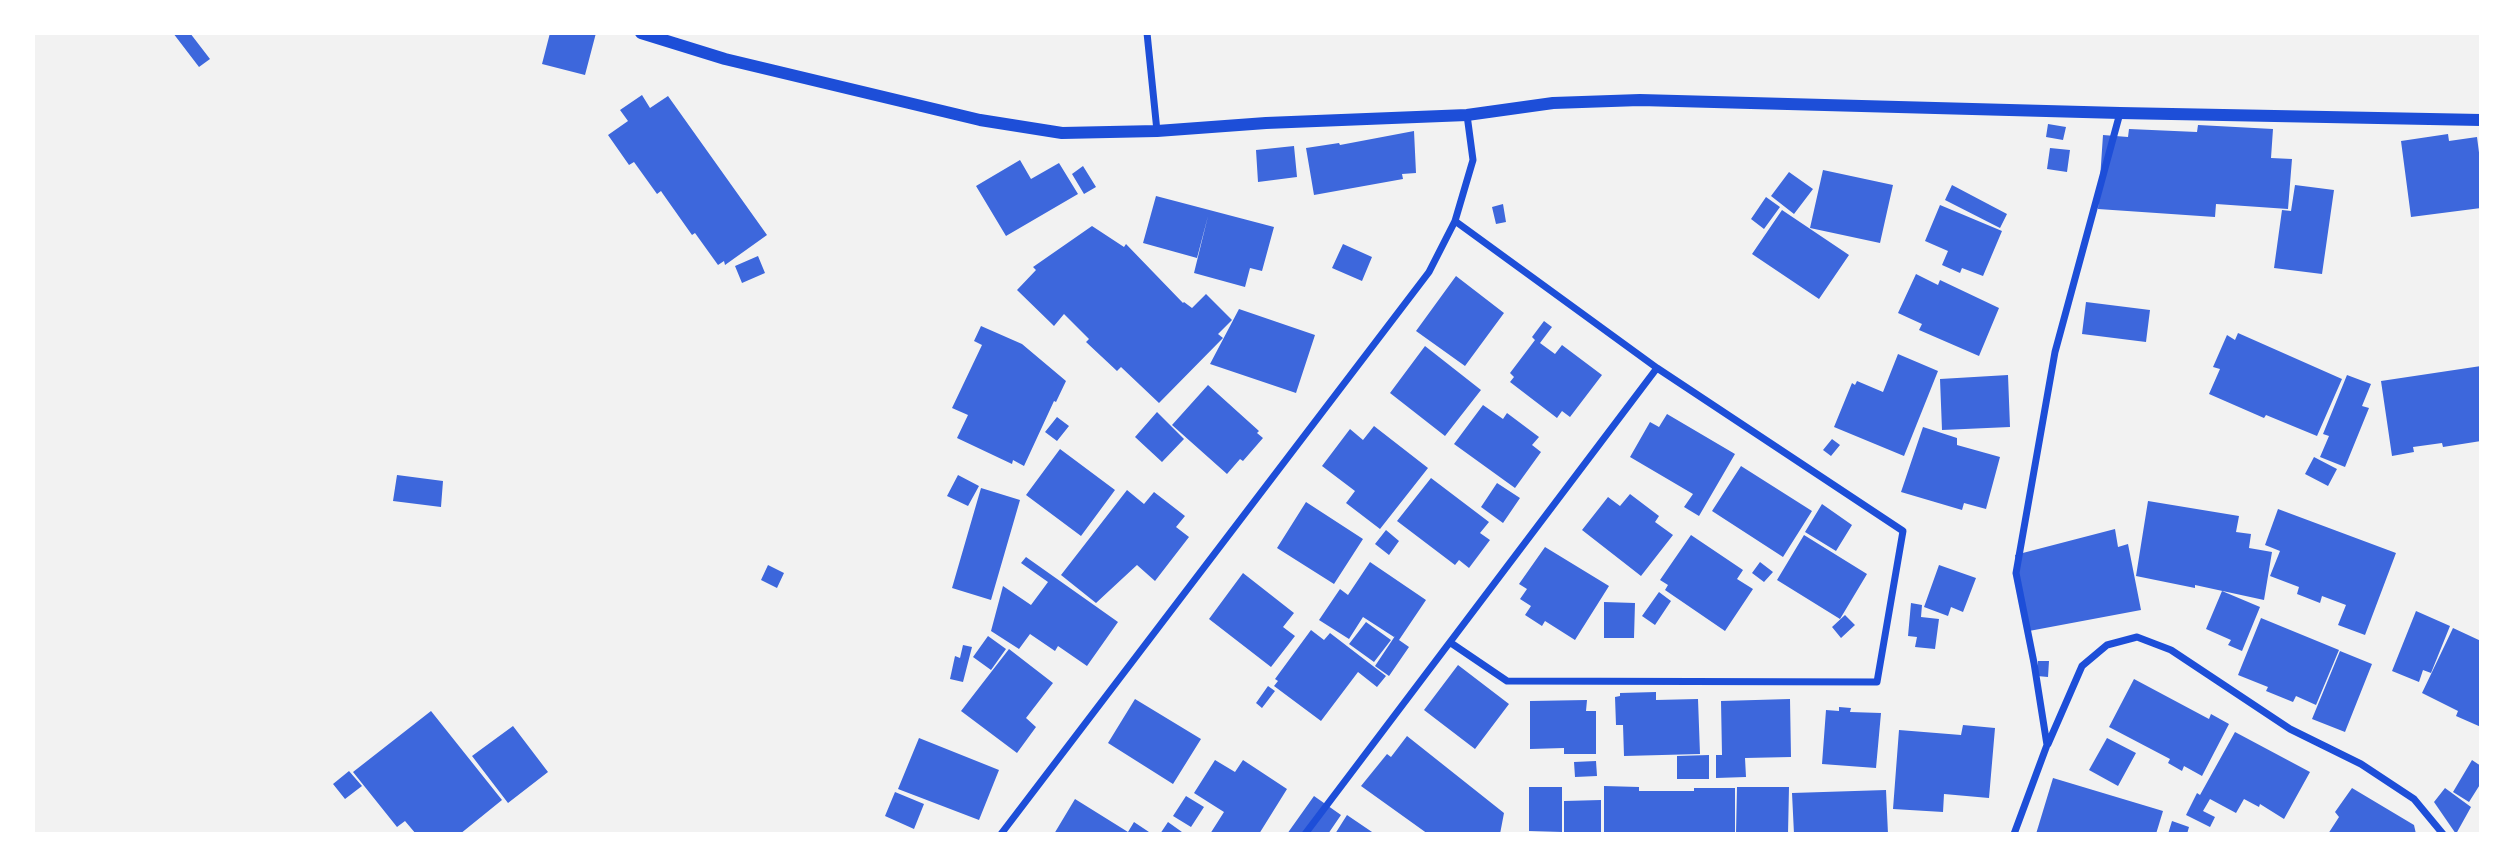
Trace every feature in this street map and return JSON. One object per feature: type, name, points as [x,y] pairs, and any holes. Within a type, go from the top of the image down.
[{"type":"street","points":[[640,33],[725,59],[980,120],[1062,132],[1157,131],[1266,123],[1467,115],[1553,103],[1640,100],[2481,120]]},
{"type":"street","points":[[1147,33],[1157,131]]},
{"type":"street","points":[[2047,745],[2016,573],[2055,352],[2120,113]]},
{"type":"street","points":[[1001,834],[1429,272],[1455,221],[1472,160],[1467,115]]},
{"type":"street","points":[[1451,643],[1507,681],[1877,682],[1903,531],[1657,369],[1455,221]]},
{"type":"street","points":[[1305,834],[1657,369]]},
{"type":"street","points":[[2014,834],[2047,745],[2082,666],[2107,645],[2137,637],[2171,650],[2290,729],[2361,764],[2414,799],[2443,834]]},
{"type":"building","points":[[173,33],[190,33],[210,59],[199,67]]},
{"type":"building","points":[[550,33],[596,33],[585,75],[542,64]]},
{"type":"building","points":[[642,95],[650,108],[668,96],[767,235],[725,265],[724,261],[718,265],[695,233],[692,235],[661,191],[657,194],[634,162],[629,165],[608,135],[628,121],[620,110]]},
{"type":"building","points":[[2048,124],[2066,127],[2063,140],[2046,137]]},
{"type":"building","points":[[2198,125],[2273,129],[2271,158],[2292,159],[2288,209],[2216,204],[2215,217],[2098,209],[2103,135],[2128,137],[2129,129],[2197,132]]},
{"type":"building","points":[[1414,131],[1416,173],[1402,174],[1403,179],[1314,195],[1306,148],[1340,145]]},
{"type":"building","points":[[2448,134],[2449,141],[2477,137],[2481,168],[2481,208],[2411,217],[2401,141]]},
{"type":"building","points":[[1294,146],[1297,177],[1258,182],[1256,150]]},
{"type":"building","points":[[2050,148],[2070,150],[2067,172],[2047,169]]},
{"type":"building","points":[[1020,160],[1031,179],[1059,163],[1078,194],[1006,236],[976,186]]},
{"type":"building","points":[[1083,166],[1096,187],[1084,194],[1072,174]]},
{"type":"building","points":[[1823,170],[1893,185],[1880,243],[1810,228]]},
{"type":"building","points":[[1789,172],[1813,189],[1794,214],[1771,196]]},
{"type":"building","points":[[1952,185],[2007,214],[2000,228],[1945,200]]},
{"type":"building","points":[[2295,185],[2334,190],[2322,274],[2274,268],[2282,210],[2291,211]]},
{"type":"building","points":[[1156,196],[1274,227],[1262,271],[1250,268],[1245,287],[1194,273],[1208,216],[1197,258],[1143,243]]},
{"type":"building","points":[[1766,197],[1780,207],[1764,229],[1751,219]]},
{"type":"building","points":[[1503,204],[1506,222],[1496,224],[1492,207]]},
{"type":"building","points":[[1940,205],[2002,231],[1983,276],[1962,268],[1960,273],[1942,265],[1948,251],[1925,241]]},
{"type":"building","points":[[1782,210],[1849,255],[1819,299],[1752,254]]},
{"type":"building","points":[[1092,226],[1124,247],[1126,244],[1183,303],[1192,308],[1206,294],[1232,320],[1218,334],[1223,338],[1159,403],[1121,367],[1117,371],[1086,342],[1089,339],[1064,314],[1054,326],[1017,290],[1036,270],[1033,267]]},
{"type":"building","points":[[1343,244],[1372,257],[1362,281],[1332,268]]},
{"type":"building","points":[[758,256],[765,273],[742,283],[735,266]]},
{"type":"building","points":[[1916,274],[1938,285],[1940,280],[1999,308],[1979,356],[1919,330],[1922,324],[1898,313]]},
{"type":"building","points":[[1456,276],[1504,313],[1465,366],[1416,331]]},
{"type":"building","points":[[2086,302],[2150,310],[2146,342],[2082,334]]},
{"type":"building","points":[[1239,309],[1315,335],[1296,393],[1210,364]]},
{"type":"building","points":[[1544,321],[1552,327],[1540,343],[1555,354],[1562,345],[1602,375],[1570,417],[1562,411],[1557,418],[1510,382],[1514,377],[1510,373],[1535,340],[1532,337]]},
{"type":"building","points":[[981,326],[1022,344],[1066,381],[1024,466],[1013,460],[1012,464],[957,438],[968,415],[952,408],[982,345],[974,341]]},
{"type":"building","points":[[2238,333],[2342,379],[2317,436],[2266,415],[2264,418],[2209,394],[2220,369],[2213,367],[2227,335],[2235,340]]},
{"type":"building","points":[[1425,346],[1481,390],[1445,436],[1390,393]]},
{"type":"building","points":[[1898,354],[1938,371],[1904,456],[1834,427],[1852,383],[1855,385],[1857,381],[1883,392]]},
{"type":"building","points":[[2481,366],[2481,441],[2443,447],[2442,443],[2413,447],[2414,452],[2392,456],[2381,381]]},
{"type":"building","points":[[2008,375],[2010,427],[1942,430],[1940,379]]},
{"type":"building","points":[[2347,375],[2371,384],[2362,406],[2369,408],[2345,467],[2320,457],[2329,436],[2323,434]]},
{"type":"building","points":[[1208,385],[1259,431],[1257,433],[1263,438],[1243,461],[1240,459],[1227,474],[1172,425]]},
{"type":"building","points":[[1483,405],[1503,419],[1507,413],[1539,437],[1532,445],[1541,452],[1515,488],[1454,444]]},
{"type":"building","points":[[1157,412],[1184,439],[1162,462],[1135,437]]},
{"type":"building","points":[[1667,414],[1735,454],[1699,516],[1684,507],[1693,494],[1630,457],[1650,422],[1659,427]]},
{"type":"building","points":[[1057,417],[1069,426],[1057,441],[1045,432]]},
{"type":"building","points":[[1374,426],[1428,468],[1380,529],[1346,503],[1355,491],[1322,466],[1350,429],[1363,440]]},
{"type":"building","points":[[1923,427],[1957,438],[1957,445],[2000,457],[1986,509],[1964,503],[1962,510],[1901,492]]},
{"type":"building","points":[[1832,439],[1840,445],[1831,456],[1823,450]]},
{"type":"building","points":[[1060,449],[1115,490],[1081,536],[1026,495]]},
{"type":"building","points":[[2314,457],[2337,469],[2328,486],[2305,474]]},
{"type":"building","points":[[1741,466],[1812,511],[1783,557],[1712,511]]},
{"type":"building","points":[[397,475],[443,481],[441,507],[393,501]]},
{"type":"building","points":[[958,475],[979,486],[968,506],[947,496]]},
{"type":"building","points":[[1431,478],[1489,522],[1480,533],[1490,540],[1469,568],[1459,560],[1455,565],[1397,521]]},
{"type":"building","points":[[1497,483],[1520,498],[1503,523],[1481,507]]},
{"type":"building","points":[[981,488],[1020,500],[991,600],[952,588]]},
{"type":"building","points":[[1127,490],[1144,504],[1154,492],[1185,516],[1176,527],[1189,537],[1155,581],[1137,565],[1096,603],[1061,575]]},
{"type":"building","points":[[1630,494],[1659,516],[1655,522],[1673,535],[1641,576],[1582,530],[1608,497],[1620,506]]},
{"type":"building","points":[[2148,501],[2239,516],[2236,532],[2251,534],[2249,548],[2272,552],[2264,600],[2136,576]]},
{"type":"building","points":[[1306,502],[1363,539],[1334,584],[1277,548]]},
{"type":"building","points":[[1822,504],[1852,525],[1836,551],[1805,532]]},
{"type":"building","points":[[2278,509],[2396,553],[2365,635],[2338,625],[2346,605],[2322,596],[2320,603],[2297,594],[2299,587],[2270,576],[2280,551],[2265,545]]},
{"type":"building","points":[[2115,529],[2118,547],[2128,544],[2141,610],[2029,631],[2015,555]]},
{"type":"building","points":[[1386,530],[1399,541],[1389,555],[1375,544]]},
{"type":"building","points":[[1691,535],[1743,570],[1737,579],[1753,589],[1725,631],[1665,590],[1668,585],[1660,580]]},
{"type":"building","points":[[1804,535],[1867,574],[1840,619],[1777,580]]},
{"type":"building","points":[[1545,547],[1609,586],[1575,640],[1545,621],[1542,626],[1525,615],[1531,606],[1520,599],[1527,589],[1519,584]]},
{"type":"building","points":[[1026,557],[1118,622],[1087,666],[1058,646],[1055,651],[1030,634],[1019,649],[991,631],[1003,586],[1031,605],[1048,582],[1021,563]]},
{"type":"building","points":[[1370,562],[1426,600],[1399,640],[1409,647],[1389,676],[1375,666],[1395,636],[1363,617],[1349,639],[1319,620],[1340,589],[1348,595]]},
{"type":"building","points":[[1760,562],[1773,572],[1764,582],[1752,573]]},
{"type":"building","points":[[768,565],[784,573],[777,588],[761,580]]},
{"type":"building","points":[[1939,565],[1976,578],[1963,612],[1951,607],[1948,616],[1924,607]]},
{"type":"building","points":[[1243,573],[1294,613],[1283,627],[1295,636],[1271,667],[1209,619]]},
{"type":"building","points":[[2222,591],[2260,607],[2242,651],[2228,645],[2231,640],[2206,629]]},
{"type":"building","points":[[1659,592],[1671,601],[1655,625],[1642,616]]},
{"type":"building","points":[[1604,602],[1635,603],[1634,638],[1604,638]]},
{"type":"building","points":[[1911,603],[1922,605],[1921,617],[1939,619],[1935,649],[1915,647],[1917,637],[1908,636]]},
{"type":"building","points":[[2416,611],[2450,626],[2431,673],[2423,670],[2419,682],[2392,671]]},
{"type":"building","points":[[1845,615],[1855,625],[1841,638],[1832,627]]},
{"type":"building","points":[[2261,618],[2339,650],[2316,705],[2296,696],[2293,702],[2266,691],[2268,687],[2238,675]]},
{"type":"building","points":[[1366,622],[1391,640],[1374,662],[1349,644]]},
{"type":"building","points":[[2453,628],[2481,641],[2481,727],[2456,716],[2458,711],[2422,693]]},
{"type":"building","points":[[1311,630],[1324,640],[1330,633],[1386,676],[1377,687],[1358,672],[1321,721],[1274,686],[1278,681],[1275,679]]},
{"type":"building","points":[[988,636],[1006,649],[991,670],[973,657]]},
{"type":"building","points":[[963,645],[972,647],[963,682],[950,679],[955,656],[960,658]]},
{"type":"building","points":[[1009,649],[1053,683],[1026,718],[1036,727],[1017,753],[961,711]]},
{"type":"building","points":[[2340,651],[2372,664],[2345,732],[2312,719]]},
{"type":"building","points":[[2038,661],[2049,661],[2048,677],[2037,676]]},
{"type":"building","points":[[1458,665],[1509,704],[1475,749],[1424,710]]},
{"type":"building","points":[[2134,679],[2209,719],[2211,714],[2229,724],[2202,776],[2184,766],[2182,771],[2168,763],[2170,759],[2109,727]]},
{"type":"building","points":[[1268,686],[1275,691],[1262,708],[1256,703]]},
{"type":"building","points":[[1656,692],[1656,700],[1698,699],[1700,754],[1624,756],[1623,725],[1616,725],[1615,697],[1620,696],[1620,693]]},
{"type":"building","points":[[1135,699],[1201,739],[1173,784],[1108,743]]},
{"type":"building","points":[[1790,699],[1791,757],[1745,758],[1746,777],[1716,778],[1716,755],[1722,755],[1721,701]]},
{"type":"building","points":[[1587,700],[1586,711],[1596,711],[1596,754],[1564,754],[1564,748],[1530,749],[1530,701]]},
{"type":"building","points":[[1839,707],[1851,708],[1850,712],[1881,713],[1876,768],[1822,764],[1826,710],[1839,711]]},
{"type":"building","points":[[431,711],[502,800],[460,834],[416,834],[405,821],[397,827],[353,772]]},
{"type":"building","points":[[1963,725],[1995,728],[1989,798],[1944,794],[1943,812],[1893,809],[1899,730],[1961,735]]},
{"type":"building","points":[[513,726],[548,772],[508,803],[472,756]]},
{"type":"building","points":[[2235,732],[2310,772],[2284,819],[2260,804],[2259,807],[2244,799],[2236,813],[2210,799],[2203,811],[2215,817],[2210,827],[2186,815]]},
{"type":"building","points":[[1407,736],[1504,813],[1500,834],[1428,834],[1361,786],[1387,754],[1391,757]]},
{"type":"building","points":[[919,738],[999,770],[979,820],[898,789]]},
{"type":"building","points":[[2107,738],[2136,753],[2118,786],[2089,770]]},
{"type":"building","points":[[1709,755],[1709,779],[1677,779],[1677,756]]},
{"type":"building","points":[[1215,760],[1235,772],[1243,760],[1287,789],[1259,834],[1210,834],[1224,812],[1194,793]]},
{"type":"building","points":[[2472,760],[2481,766],[2481,783],[2469,802],[2453,792]]},
{"type":"building","points":[[1596,761],[1597,776],[1575,777],[1574,762]]},
{"type":"building","points":[[349,771],[362,786],[345,799],[333,784]]},
{"type":"building","points":[[2053,778],[2163,811],[2156,834],[2036,834]]},
{"type":"building","points":[[1604,786],[1639,787],[1639,791],[1735,788],[1735,834],[1604,834]]},
{"type":"building","points":[[1529,787],[1562,787],[1562,832],[1529,831]]},
{"type":"building","points":[[1737,787],[1789,787],[1788,834],[1736,834]]},
{"type":"building","points":[[2352,788],[2414,825],[2416,834],[2328,834],[2339,817],[2335,812]]},
{"type":"building","points":[[2445,788],[2471,807],[2456,834],[2434,802]]},
{"type":"building","points":[[1886,790],[1888,834],[1794,834],[1792,793]]},
{"type":"building","points":[[895,792],[924,804],[914,829],[885,816]]},
{"type":"building","points":[[1186,796],[1204,807],[1191,827],[1173,816]]},
{"type":"building","points":[[1314,796],[1341,815],[1328,834],[1287,834]]},
{"type":"building","points":[[1075,799],[1128,832],[1134,822],[1152,834],[1054,834]]},
{"type":"building","points":[[1601,800],[1601,834],[1564,834],[1564,801]]},
{"type":"building","points":[[1347,815],[1375,834],[1335,834]]},
{"type":"building","points":[[2172,821],[2189,827],[2187,834],[2168,834]]},
{"type":"building","points":[[1168,822],[1182,832],[1181,834],[1160,834]]}]
